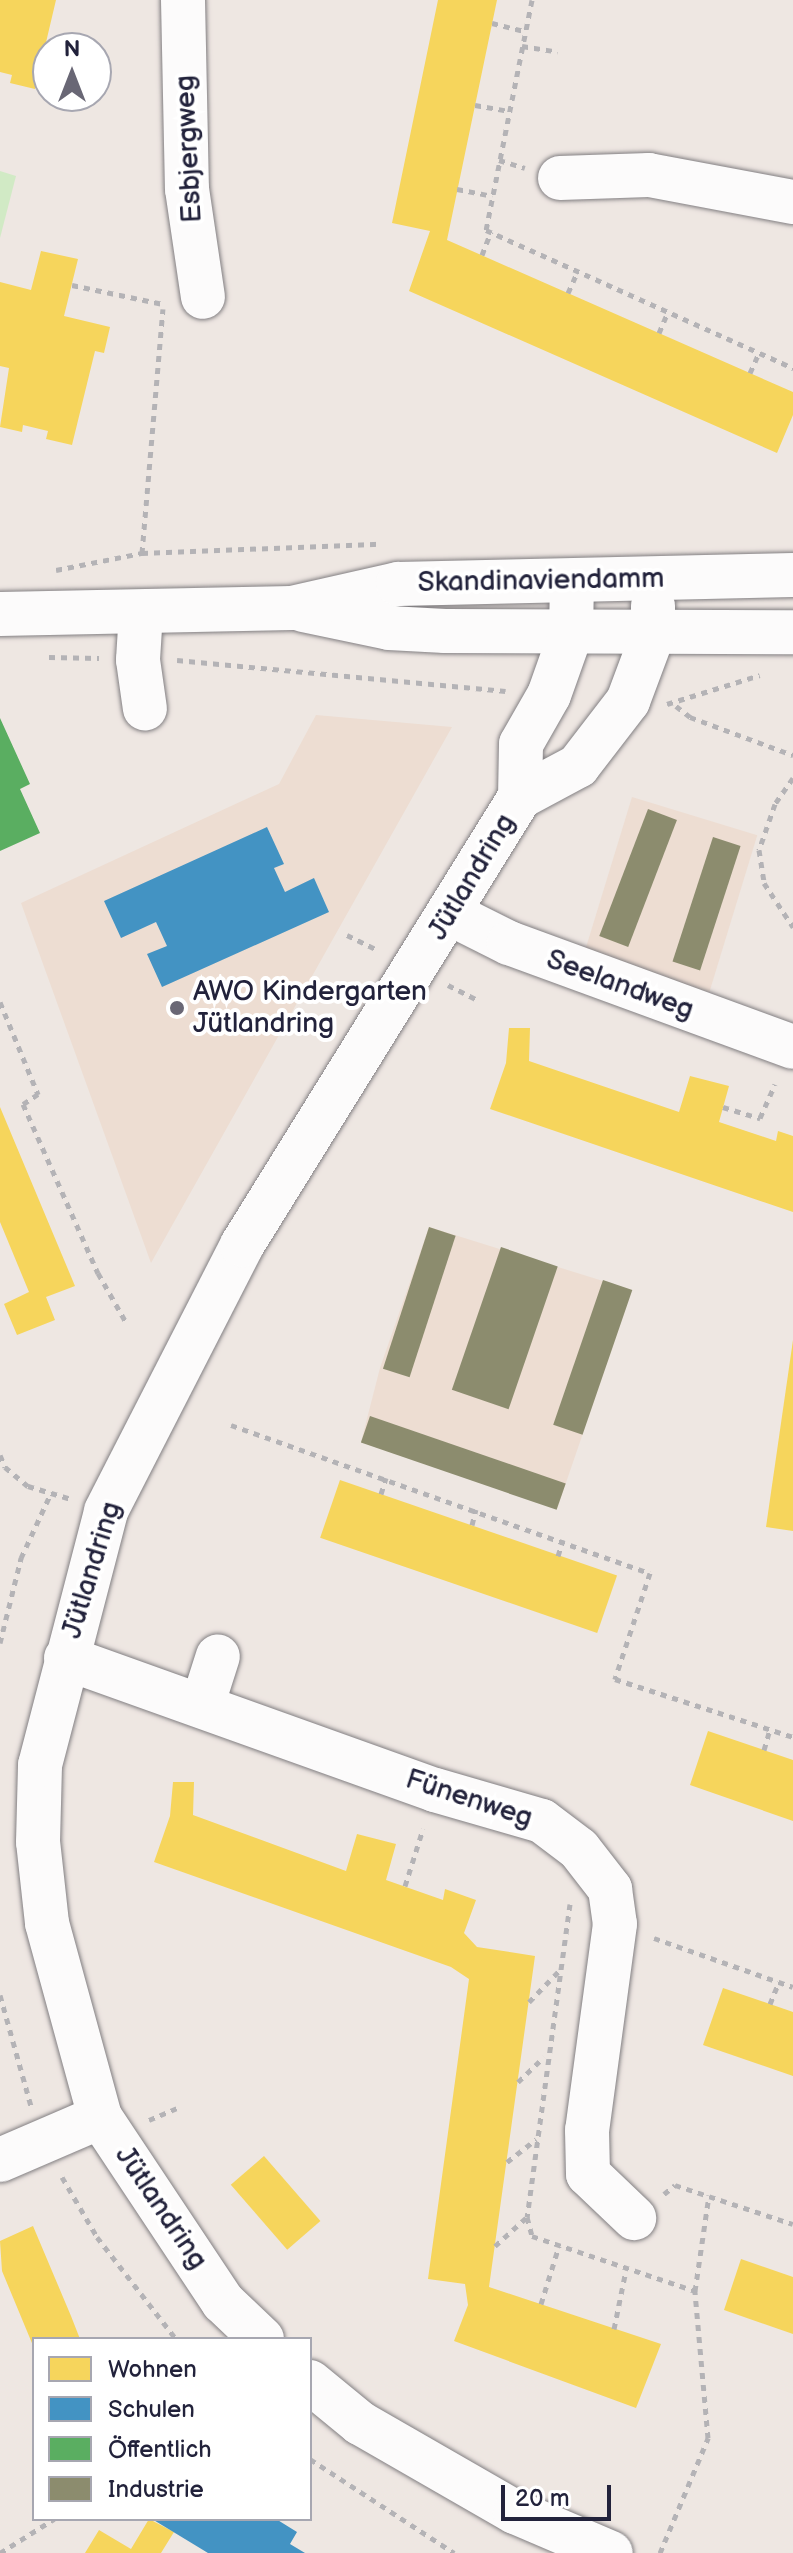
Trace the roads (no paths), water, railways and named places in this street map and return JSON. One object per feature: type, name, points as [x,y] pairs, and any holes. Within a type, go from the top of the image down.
[{"type":"street","name":"Esbjergweg","points":[[183,0],[187,189],[183,301]]},
{"type":"street","points":[[560,178],[649,175],[793,202]]},
{"type":"street","name":"Skandinaviendamm","points":[[0,614],[292,608],[389,584],[793,575]]},
{"type":"street","name":"Jütlandring","points":[[520,797],[578,766],[628,701],[653,634],[653,580]]},
{"type":"street","name":"Jütlandring","points":[[260,2337],[223,2302],[100,2117],[47,1923],[38,1842],[40,1765],[106,1511],[242,1245],[451,914],[520,797],[521,744],[549,695],[571,633],[572,581]]},
{"type":"street","name":"Skandinaviendamm","points":[[292,608],[389,628],[653,634],[793,632]]},
{"type":"street","points":[[141,612],[138,660],[145,709]]},
{"type":"street","name":"Seelandweg","points":[[451,914],[536,954],[792,1046]]},
{"type":"street","points":[[202,1706],[218,1656]]},
{"type":"street","name":"Fünenweg","points":[[66,1658],[435,1790],[542,1821],[579,1849],[610,1889],[615,1924],[587,2130],[588,2174],[634,2218]]},
{"type":"street","points":[[0,2160],[100,2117]]},
{"type":"street","points":[[312,2384],[360,2423],[515,2512],[611,2553]]},
{"type":"place","name":"AWO Kindergarten Jütlandring","points":[[177,1008]]}]
